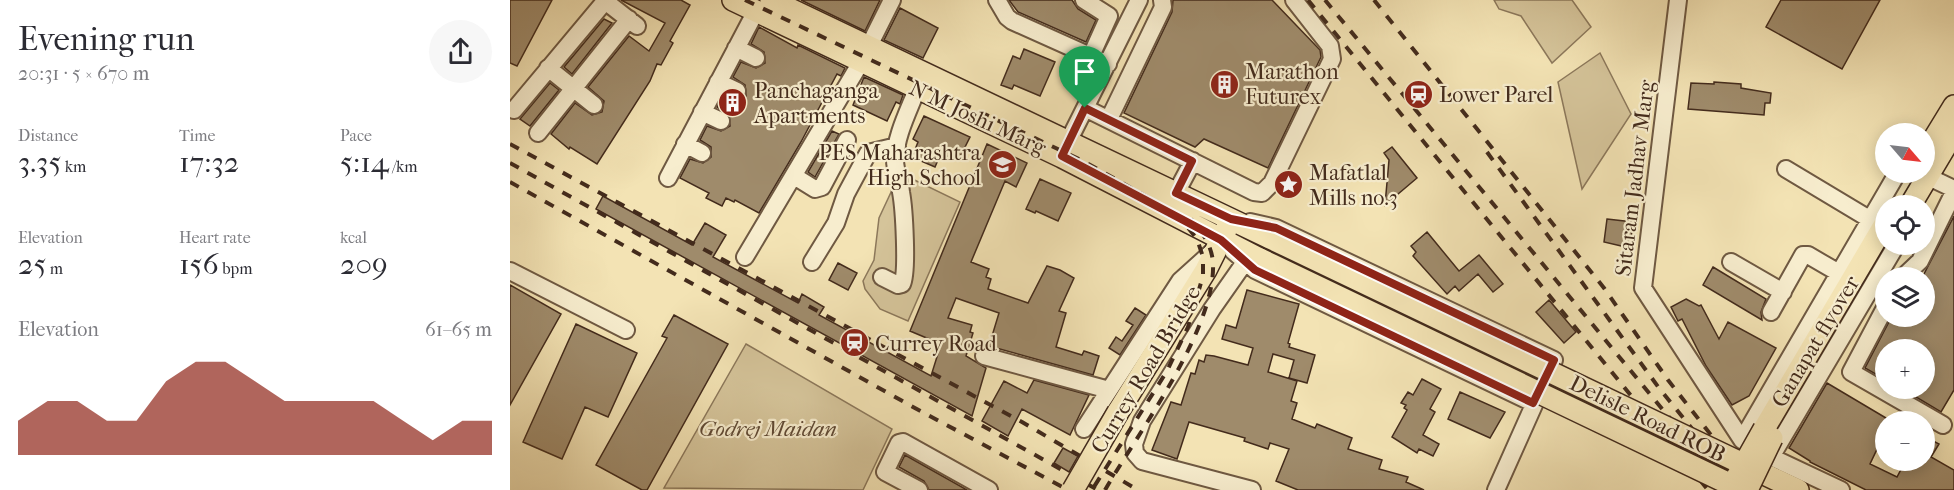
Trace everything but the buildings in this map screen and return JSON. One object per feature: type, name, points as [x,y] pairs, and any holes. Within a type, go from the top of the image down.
[{"type":"main road","name":"N M Joshi Marg","points":[[733,0],[764,6],[1065,148],[1219,244],[1253,260]]},
{"type":"main road","name":"N M Joshi Marg","points":[[865,55],[917,89],[1176,193],[1231,219]]},
{"type":"main road","points":[[1935,152],[1954,106]]},
{"type":"main road","name":"Currey Road Bridge","points":[[1073,490],[1206,270],[1231,219]]},
{"type":"main road","name":"Delisle Road ROB","points":[[1231,219],[1757,464],[1798,490]]},
{"type":"main road","name":"Ganapat flyover","points":[[1768,432],[1875,227]]},
{"type":"main road","name":"Ganapat flyover","points":[[1768,432],[1880,255]]},
{"type":"main road","name":"Delisle Road ROB","points":[[1253,260],[1741,488]]},
{"type":"main road","points":[[1741,488],[1757,464],[1768,432]]},
{"type":"street","points":[[514,110],[605,0],[633,23],[573,89],[538,133]]},
{"type":"street","points":[[746,257],[865,55],[892,0]]},
{"type":"street","points":[[997,0],[1006,17],[1012,21],[1107,64]]},
{"type":"street","points":[[1084,0],[1109,16],[1091,56]]},
{"type":"street","points":[[1065,148],[1139,0]]},
{"type":"street","points":[[1109,118],[1163,7],[1162,0]]},
{"type":"street","points":[[1085,108],[1259,193],[1266,190],[1272,183],[1332,59],[1330,46],[1294,0]]},
{"type":"street","name":"Sitaram Jadhav Marg","points":[[1678,0],[1643,288],[1742,440]]},
{"type":"street","points":[[668,178],[736,48],[764,6]]},
{"type":"street","points":[[736,48],[756,58]]},
{"type":"street","points":[[548,68],[594,105]]},
{"type":"street","points":[[718,82],[737,91]]},
{"type":"street","points":[[882,277],[898,285],[902,284],[906,270],[903,236],[905,218],[895,161],[897,146],[917,89]]},
{"type":"street","points":[[702,112],[721,121]]},
{"type":"street","points":[[794,176],[815,189],[822,187],[847,140]]},
{"type":"street","points":[[685,144],[702,153]]},
{"type":"street","points":[[812,262],[836,223],[846,194],[868,153],[897,146]]},
{"type":"street","points":[[1914,267],[1920,261],[1954,190],[1935,152]]},
{"type":"street","points":[[1176,193],[1192,161]]},
{"type":"street","points":[[1786,169],[1875,219]]},
{"type":"street","points":[[1231,219],[1276,228],[1554,360],[1496,490]]},
{"type":"street","points":[[1841,490],[1757,464],[1742,440],[1839,273],[1875,225]]},
{"type":"street","points":[[1084,429],[1180,281],[1219,244]]},
{"type":"street","points":[[1771,312],[1805,255],[1839,273]]},
{"type":"street","points":[[1757,464],[1845,335],[1892,255]]},
{"type":"street","points":[[1253,260],[1255,270],[1533,403]]},
{"type":"street","points":[[1252,490],[1142,461],[1135,453],[1134,444],[1142,421],[1212,309],[1253,260]]},
{"type":"street","points":[[1731,262],[1782,292]]},
{"type":"street","points":[[510,271],[626,330]]},
{"type":"street","points":[[1875,325],[1852,368],[1853,375],[1943,425]]},
{"type":"street","points":[[1845,335],[1863,345]]},
{"type":"street","points":[[984,356],[1109,390]]},
{"type":"street","points":[[919,490],[885,472],[899,443],[903,442],[989,490]]},
{"type":"green space","points":[[1494,0],[1572,0],[1591,27],[1552,63],[1521,16],[1499,9]]},
{"type":"green space","points":[[1600,53],[1631,114],[1582,189],[1558,82]]},
{"type":"green space","points":[[900,173],[960,202],[908,321],[880,309],[865,289],[863,281],[874,260],[879,218]]},
{"type":"green space","name":"Godrej Maidan","points":[[746,344],[892,429],[863,490],[664,488]]},
{"type":"railway","points":[[745,0],[1085,162],[1165,207],[1181,219],[1197,239],[1203,257],[1203,276],[1188,327],[1167,371],[1092,490]]},
{"type":"railway","points":[[1308,0],[1708,490]]},
{"type":"railway","points":[[1325,0],[1729,490]]},
{"type":"railway","points":[[1374,0],[1604,288],[1668,380],[1754,490]]},
{"type":"railway","points":[[510,144],[1022,422],[1138,490]]},
{"type":"railway","points":[[1487,152],[1659,388],[1742,490]]},
{"type":"railway","points":[[510,163],[1098,490]]},
{"type":"railway","points":[[510,182],[913,407],[1068,490]]},
{"type":"railway","points":[[1105,490],[1172,380],[1189,349],[1202,318],[1211,289],[1213,263],[1206,239],[1191,219]]},
{"type":"place","name":"Marathon Futurex","points":[[1224,84]]},
{"type":"place","name":"Lower Parel","points":[[1418,94]]},
{"type":"place","name":"Panchaganga Apartments","points":[[733,103]]},
{"type":"place","name":"PES Maharashtra High School","points":[[1002,165]]},
{"type":"place","name":"Mafatlal Mills no.3","points":[[1288,185]]},
{"type":"place","name":"Currey Road","points":[[854,343]]},
{"type":"route","points":[[1085,108],[1192,161],[1176,193],[1231,219],[1276,228],[1554,360],[1533,403],[1255,270],[1221,240],[1062,156],[1085,108]]}]
